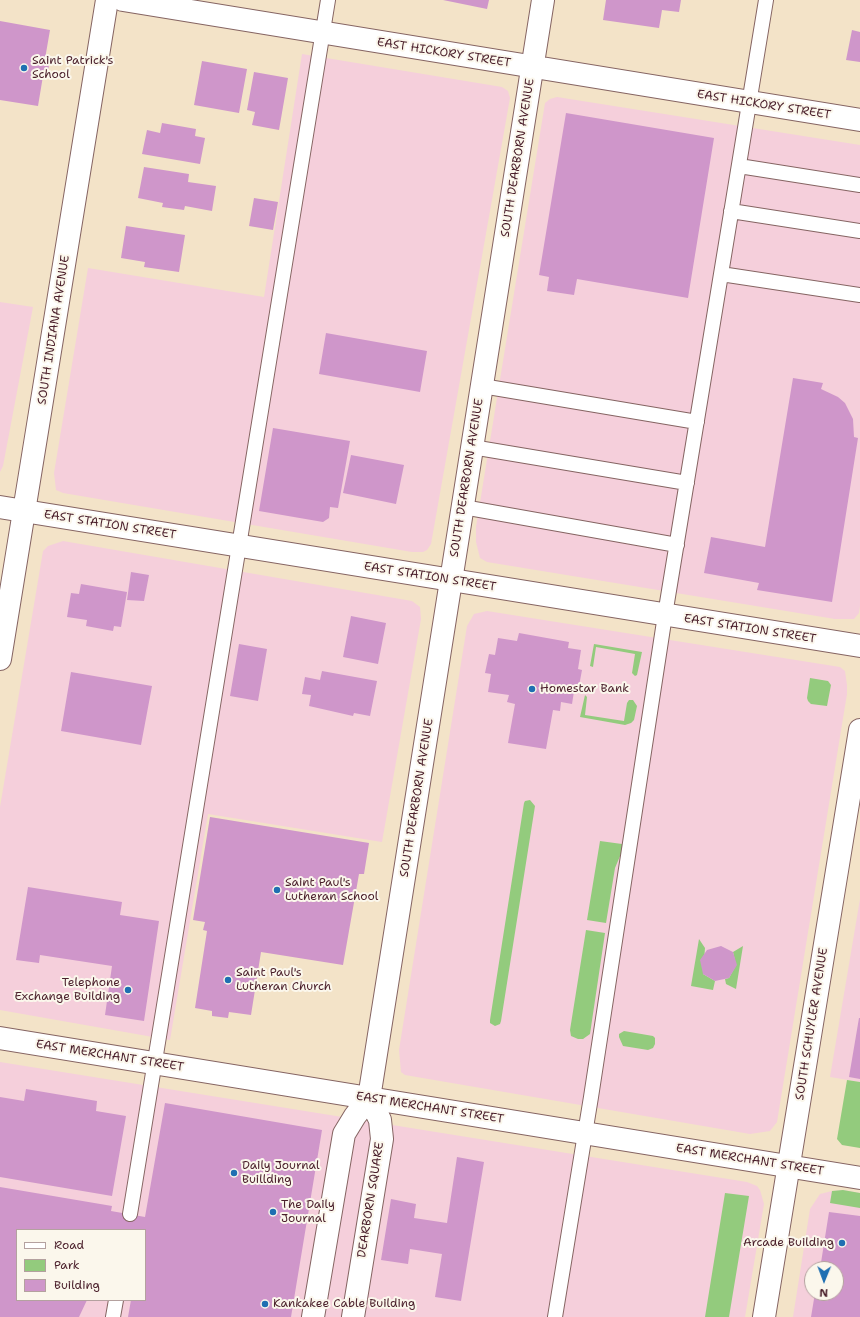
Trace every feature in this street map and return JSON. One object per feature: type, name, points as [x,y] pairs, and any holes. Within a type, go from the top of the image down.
[{"type":"street","name":"SOUTH INDIANA AVENUE","points":[[0,659],[108,0]]},
{"type":"street","name":"EAST HICKORY STREET","points":[[123,0],[860,120]]},
{"type":"street","name":"SOUTH DEARBORN AVENUE","points":[[369,1098],[544,0]]},
{"type":"street","name":"EAST STATION STREET","points":[[0,507],[860,646]]},
{"type":"street","name":"SOUTH SCHUYLER AVENUE","points":[[764,1317],[860,730]]},
{"type":"street","name":"EAST MERCHANT STREET","points":[[0,1038],[860,1178]]},
{"type":"street","points":[[313,1317],[344,1134],[369,1098]]},
{"type":"street","name":"DEARBORN SQUARE","points":[[353,1317],[382,1140],[380,1120],[369,1098]]},
{"type":"lane","points":[[130,1214],[328,0]]},
{"type":"lane","points":[[555,1317],[665,615],[766,0]]},
{"type":"lane","points":[[738,166],[860,185]]},
{"type":"lane","points":[[731,211],[860,231]]},
{"type":"lane","points":[[721,274],[860,295]]},
{"type":"lane","points":[[482,386],[697,422]]},
{"type":"lane","points":[[472,447],[687,483]]},
{"type":"lane","points":[[463,507],[677,545]]},
{"type":"lane","points":[[113,1317],[116,1301]]},
{"type":"shaded area","points":[[302,54],[502,87],[508,91],[510,98],[431,544],[427,550],[423,552],[412,552],[63,493],[56,490],[54,473],[88,268],[264,297]]},
{"type":"shaded area","points":[[557,97],[860,145],[860,606],[859,613],[854,619],[835,619],[487,562],[480,558],[476,542],[476,527],[545,103],[550,99]]},
{"type":"shaded area","points":[[0,302],[33,307],[3,466],[0,472]]},
{"type":"shaded area","points":[[63,541],[412,601],[420,607],[421,619],[382,842],[208,814],[170,1040],[0,1010],[0,807],[43,551],[48,546]]},
{"type":"shaded area","points":[[487,611],[840,667],[845,671],[847,694],[777,1122],[770,1131],[750,1134],[405,1075],[401,1072],[399,1050],[467,626],[474,614]]},
{"type":"shaded area","points":[[860,899],[860,1082],[830,1077]]},
{"type":"shaded area","points":[[0,1062],[747,1182],[757,1186],[760,1190],[764,1204],[745,1317],[0,1317]]},
{"type":"shaded area","points":[[843,1190],[860,1193],[860,1317],[793,1317],[810,1209],[820,1194]]},
{"type":"green space","points":[[594,644],[642,652],[637,675],[635,676],[632,673],[635,654],[596,647],[593,667],[590,666]]},
{"type":"green space","points":[[810,678],[828,681],[831,685],[827,706],[811,704],[808,701],[807,698]]},
{"type":"green space","points":[[585,695],[587,697],[585,715],[624,721],[627,703],[629,700],[633,700],[637,706],[634,720],[625,725],[580,717]]},
{"type":"green space","points":[[530,800],[535,806],[501,1021],[500,1024],[495,1026],[490,1023],[490,1020],[524,803],[525,801]]},
{"type":"green space","points":[[600,841],[622,844],[623,849],[615,868],[606,923],[587,920]]},
{"type":"green space","points":[[586,930],[605,933],[590,1034],[583,1039],[578,1039],[571,1036],[570,1030]]},
{"type":"green space","points":[[699,939],[705,948],[703,974],[715,981],[713,990],[691,986]]},
{"type":"green space","points":[[743,946],[736,989],[726,984],[725,979],[729,978],[736,965],[733,952]]},
{"type":"green space","points":[[624,1031],[653,1036],[655,1038],[655,1044],[653,1048],[648,1050],[623,1046],[619,1034]]},
{"type":"green space","points":[[847,1080],[860,1082],[860,1148],[842,1145],[837,1139]]},
{"type":"green space","points":[[843,1190],[860,1193],[860,1208],[830,1203],[832,1191]]},
{"type":"green space","points":[[725,1193],[749,1196],[729,1317],[705,1317]]},
{"type":"building","points":[[443,0],[489,0],[487,9]]},
{"type":"building","points":[[606,0],[681,0],[679,12],[662,10],[659,28],[603,20]]},
{"type":"building","name":"Saint Patrick's School","points":[[0,21],[50,30],[45,59],[50,59],[47,77],[43,76],[38,106],[0,100]]},
{"type":"building","points":[[852,30],[860,32],[860,62],[846,60]]},
{"type":"building","points":[[202,61],[247,69],[239,113],[194,105]]},
{"type":"building","points":[[254,72],[288,78],[279,130],[252,125],[255,112],[247,110]]},
{"type":"building","points":[[566,113],[714,138],[688,298],[577,279],[574,295],[547,291],[549,277],[539,275]]},
{"type":"building","points":[[162,123],[196,129],[195,136],[205,138],[200,164],[142,154],[147,130],[160,133]]},
{"type":"building","points":[[144,167],[189,174],[188,182],[216,186],[212,211],[185,206],[184,210],[162,207],[163,203],[138,198]]},
{"type":"building","points":[[254,198],[278,202],[273,230],[249,226]]},
{"type":"building","points":[[126,226],[185,235],[179,272],[144,267],[145,262],[121,258]]},
{"type":"building","points":[[326,333],[427,351],[420,392],[319,374]]},
{"type":"building","points":[[793,378],[823,383],[821,389],[838,397],[845,403],[853,419],[854,437],[858,438],[832,602],[757,590],[759,583],[704,573],[711,537],[765,547]]},
{"type":"building","points":[[273,428],[350,441],[338,508],[330,507],[329,518],[323,522],[259,511]]},
{"type":"building","points":[[351,455],[404,465],[396,504],[343,493]]},
{"type":"building","points":[[131,572],[149,575],[144,601],[127,600]]},
{"type":"building","points":[[81,584],[127,592],[121,627],[114,626],[113,631],[86,626],[87,620],[67,617],[71,593],[79,594]]},
{"type":"building","points":[[351,616],[386,623],[378,664],[343,657]]},
{"type":"building","name":"Homestar Bank","points":[[519,633],[569,642],[568,648],[581,650],[578,669],[582,670],[579,686],[575,685],[572,704],[561,702],[560,711],[553,710],[546,749],[508,743],[515,704],[507,702],[509,695],[488,692],[491,674],[485,673],[489,654],[495,655],[498,638],[517,641]]},
{"type":"building","points":[[239,644],[267,649],[258,701],[230,696]]},
{"type":"building","points":[[322,671],[377,681],[370,716],[354,713],[353,716],[309,706],[311,695],[302,694],[305,677],[320,680]]},
{"type":"building","points":[[71,672],[152,686],[141,745],[61,731]]},
{"type":"building","name":"Saint Paul's Lutheran School","points":[[210,817],[369,843],[364,874],[359,874],[343,965],[261,952],[251,1015],[229,1012],[228,1018],[212,1016],[212,1011],[195,1008],[207,931],[203,930],[205,922],[193,920]]},
{"type":"building","points":[[28,887],[122,902],[120,915],[159,921],[144,1021],[105,1015],[112,966],[40,955],[39,963],[16,960]]},
{"type":"building","points":[[721,946],[733,952],[737,965],[729,978],[715,981],[703,974],[700,960],[707,950]]},
{"type":"building","points":[[860,1018],[860,1079],[849,1077]]},
{"type":"building","points":[[26,1089],[97,1101],[96,1111],[126,1116],[112,1196],[0,1177],[0,1097],[24,1101]]},
{"type":"building","name":"Daily Journal Buillding","points":[[165,1103],[322,1130],[291,1317],[128,1317],[131,1301],[146,1301],[146,1229],[16,1229],[16,1301],[87,1301],[79,1317],[0,1317],[0,1187],[112,1206],[111,1211],[145,1217]]},
{"type":"building","points":[[457,1157],[484,1162],[461,1301],[435,1297],[442,1254],[410,1249],[408,1264],[381,1260],[391,1199],[416,1204],[414,1218],[447,1223]]},
{"type":"building","name":"Arcade Building","points":[[829,1212],[860,1216],[860,1317],[811,1317],[814,1301],[844,1301],[844,1261],[821,1261]]},
{"type":"place","name":"Saint Patrick's School","points":[[24,68]]},
{"type":"place","name":"Homestar Bank","points":[[532,689]]},
{"type":"place","name":"Saint Paul's Lutheran School","points":[[277,890]]},
{"type":"place","name":"Saint Paul's Lutheran Church","points":[[228,980]]},
{"type":"place","name":"Telephone Exchange Building","points":[[128,990]]},
{"type":"place","name":"Daily Journal Buillding","points":[[234,1173]]},
{"type":"place","name":"The Daily Journal","points":[[273,1212]]},
{"type":"place","name":"Arcade Building","points":[[842,1243]]},
{"type":"place","name":"Kankakee Cable Building","points":[[265,1304]]}]
